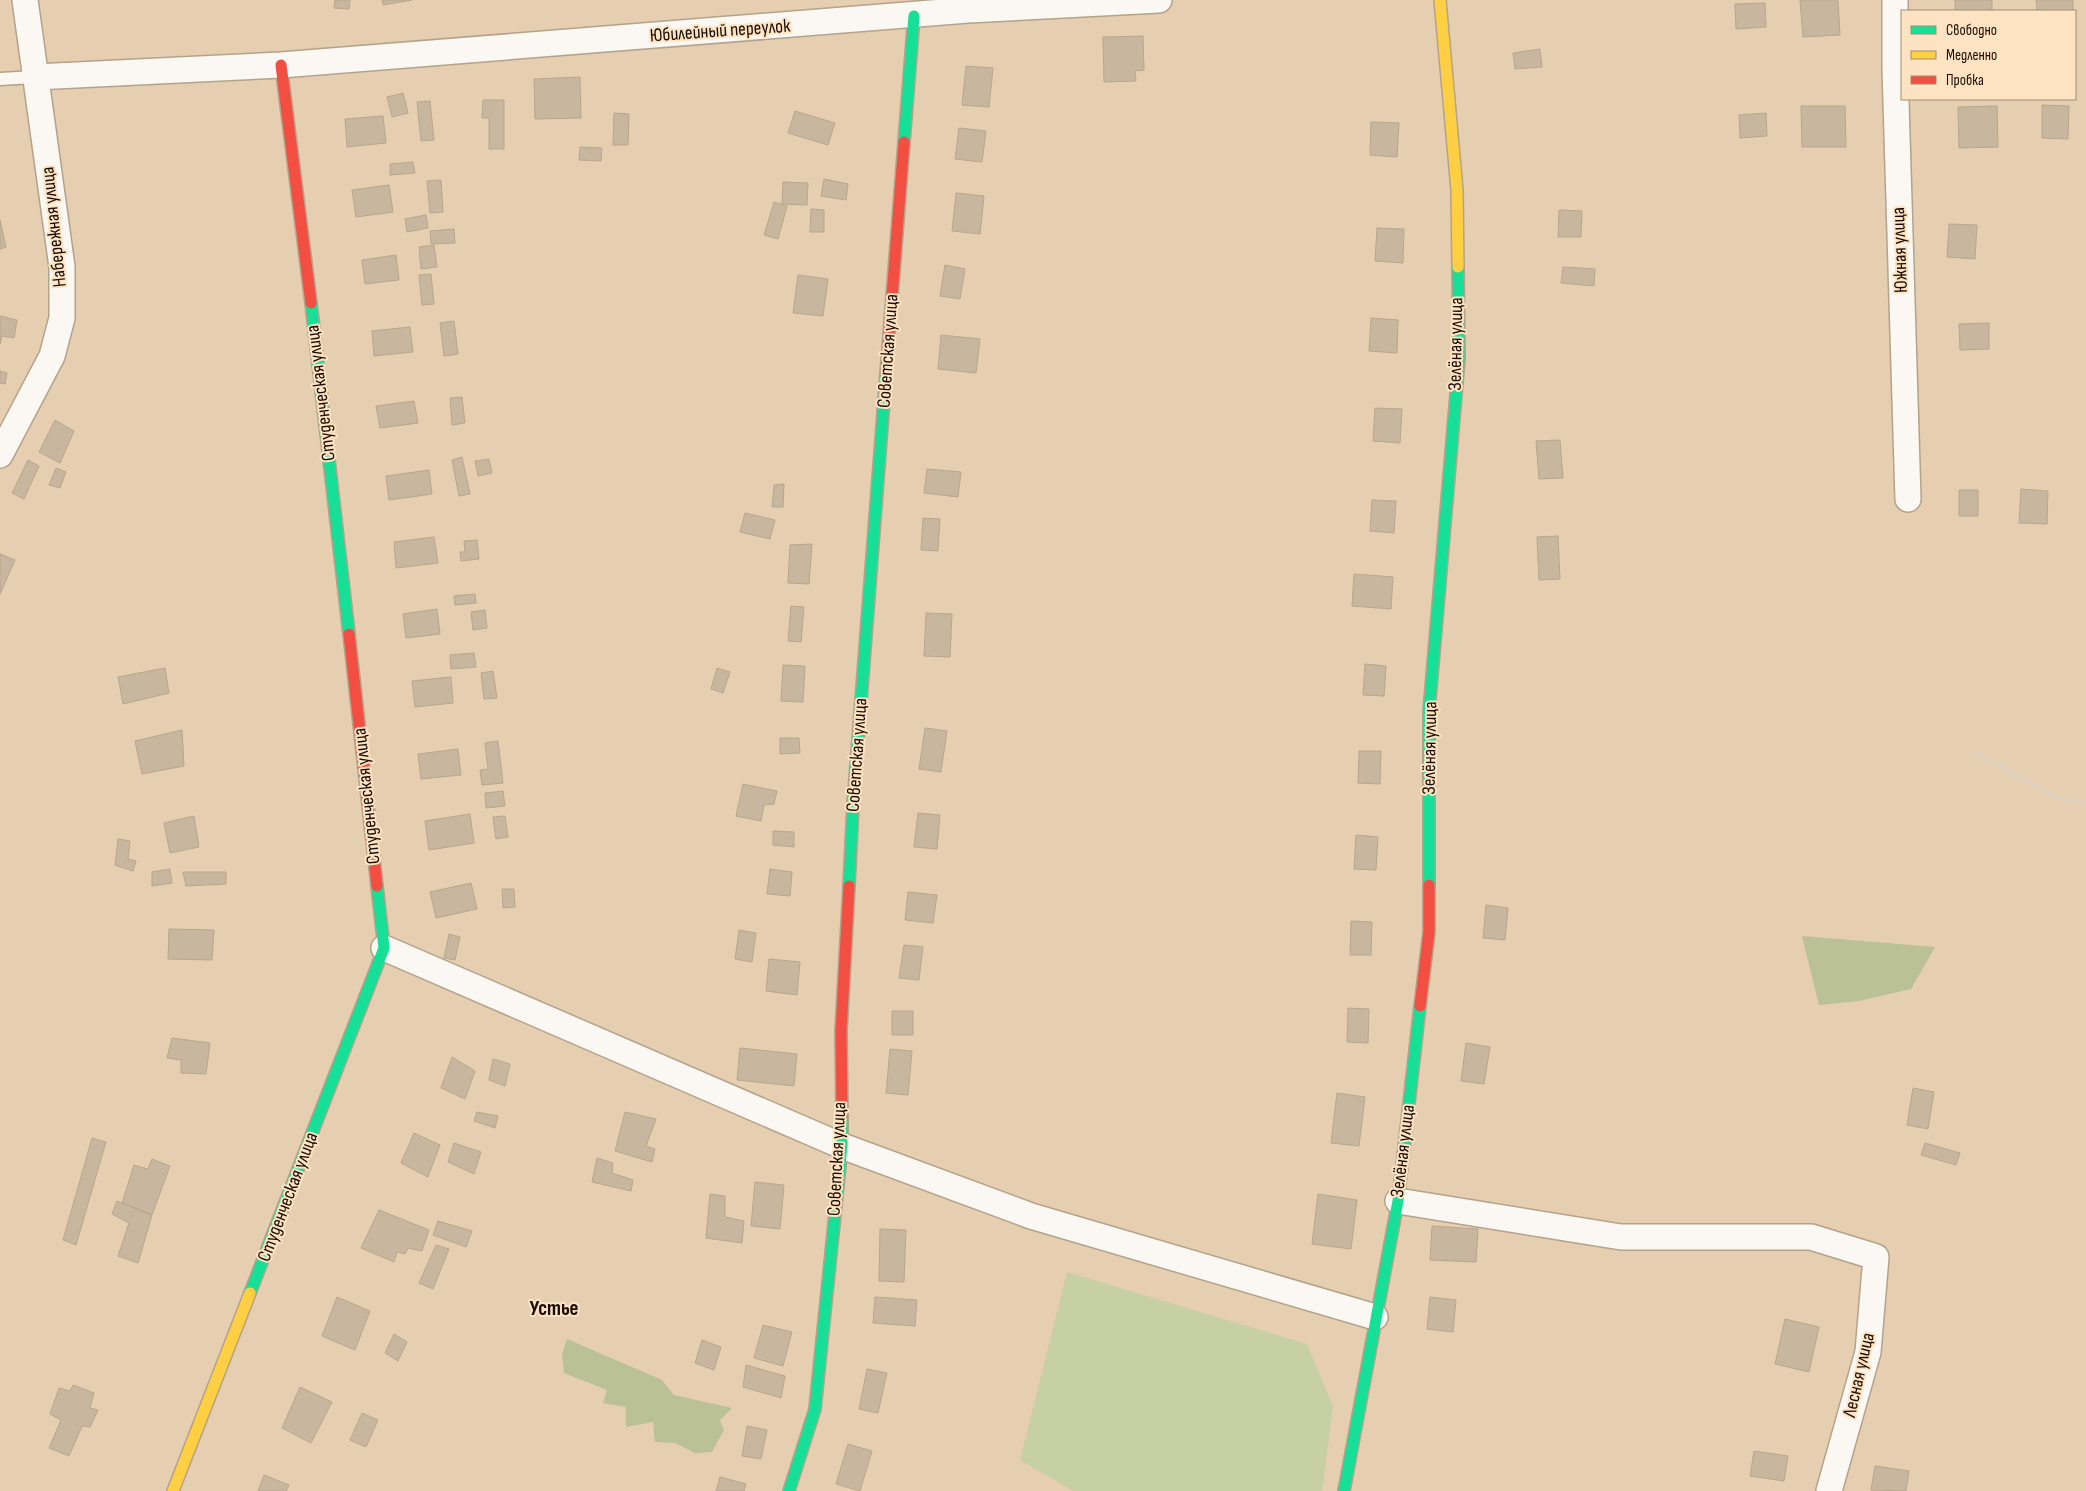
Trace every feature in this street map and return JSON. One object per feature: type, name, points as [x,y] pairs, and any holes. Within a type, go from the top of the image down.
[{"type":"street","name":"Набережная улица","points":[[0,455],[52,356],[62,318],[62,267],[24,0]]},
{"type":"street","name":"Юбилейный переулок","points":[[35,76],[281,65],[914,16],[967,5],[1159,0]]},
{"type":"street","name":"Зелёная улица","points":[[1344,1491],[1398,1201],[1429,932],[1429,711],[1458,359],[1457,190],[1440,0]]},
{"type":"street","name":"Южная улица","points":[[1895,0],[1894,68],[1908,500]]},
{"type":"street","name":"Советская улица","points":[[789,1491],[815,1409],[842,1146],[841,1032],[853,805],[914,16]]},
{"type":"street","name":"Студенческая улица","points":[[173,1491],[384,948],[321,388],[281,65]]},
{"type":"street","points":[[384,948],[842,1146],[1031,1216],[1375,1317]]},
{"type":"street","name":"Лесная улица","points":[[1398,1201],[1621,1238],[1811,1237],[1876,1257],[1868,1352],[1829,1491]]},
{"type":"lane","points":[[0,79],[35,76]]},
{"type":"path","points":[[1973,751],[2057,798],[2086,804]]},
{"type":"green space","points":[[1802,936],[1935,947],[1911,989],[1859,1001],[1819,1005]]},
{"type":"green space","points":[[1067,1272],[1307,1344],[1333,1406],[1322,1491],[1073,1491],[1020,1460]]},
{"type":"green space","points":[[567,1339],[662,1380],[674,1395],[732,1408],[720,1420],[724,1430],[712,1452],[695,1453],[675,1443],[655,1442],[653,1422],[626,1427],[626,1407],[603,1403],[607,1390],[564,1373],[562,1354]]},
{"type":"building","points":[[335,0],[350,0],[349,9],[334,8]]},
{"type":"building","points":[[382,0],[412,0],[383,5]]},
{"type":"building","points":[[1800,0],[1838,0],[1840,35],[1803,37]]},
{"type":"building","points":[[1955,0],[1992,0],[1992,10],[1955,10]]},
{"type":"building","points":[[2036,0],[2073,0],[2073,10],[2037,10]]},
{"type":"building","points":[[1765,3],[1766,27],[1736,29],[1735,4]]},
{"type":"building","points":[[1143,36],[1144,70],[1135,71],[1136,81],[1104,82],[1103,37]]},
{"type":"building","points":[[1540,49],[1542,67],[1515,69],[1513,53]]},
{"type":"building","points":[[966,66],[993,68],[989,107],[962,105]]},
{"type":"building","points":[[580,77],[581,118],[535,119],[534,79]]},
{"type":"building","points":[[403,93],[408,113],[392,117],[387,97]]},
{"type":"building","points":[[483,100],[504,100],[504,149],[489,149],[489,118],[482,118]]},
{"type":"building","points":[[430,101],[434,140],[421,141],[417,102]]},
{"type":"building","points":[[2042,105],[2069,106],[2068,139],[2042,138]]},
{"type":"building","points":[[1801,106],[1845,106],[1846,147],[1802,147]]},
{"type":"building","points":[[1997,106],[1998,147],[1959,148],[1958,107]]},
{"type":"building","points":[[795,111],[835,123],[828,145],[788,133]]},
{"type":"building","points":[[614,113],[629,114],[628,145],[613,145]]},
{"type":"building","points":[[1766,113],[1767,136],[1740,138],[1739,115]]},
{"type":"building","points":[[383,116],[386,143],[347,147],[345,119]]},
{"type":"building","points":[[1371,122],[1399,123],[1397,157],[1370,155]]},
{"type":"building","points":[[959,128],[986,131],[982,162],[955,159]]},
{"type":"building","points":[[580,147],[602,148],[601,161],[579,160]]},
{"type":"building","points":[[413,162],[415,173],[390,175],[390,164]]},
{"type":"building","points":[[824,179],[848,184],[846,200],[821,196]]},
{"type":"building","points":[[441,180],[443,212],[430,213],[427,181]]},
{"type":"building","points":[[783,182],[808,183],[807,205],[782,204]]},
{"type":"building","points":[[389,185],[393,212],[356,217],[352,190]]},
{"type":"building","points":[[956,193],[984,196],[980,234],[952,231]]},
{"type":"building","points":[[774,202],[787,206],[778,239],[764,235]]},
{"type":"building","points":[[811,209],[824,210],[824,232],[810,232]]},
{"type":"building","points":[[1559,210],[1582,211],[1581,237],[1558,237]]},
{"type":"building","points":[[426,215],[428,228],[407,232],[405,219]]},
{"type":"building","points":[[0,220],[6,247],[0,249]]},
{"type":"building","points":[[1949,224],[1977,225],[1975,259],[1947,257]]},
{"type":"building","points":[[1377,228],[1404,229],[1403,263],[1375,261]]},
{"type":"building","points":[[454,229],[455,243],[431,244],[430,231]]},
{"type":"building","points":[[434,245],[437,267],[421,269],[419,247]]},
{"type":"building","points":[[396,255],[399,280],[365,284],[362,260]]},
{"type":"building","points":[[945,265],[965,269],[960,299],[940,296]]},
{"type":"building","points":[[1563,267],[1595,269],[1594,286],[1561,283]]},
{"type":"building","points":[[431,274],[434,304],[422,305],[419,275]]},
{"type":"building","points":[[798,275],[828,279],[823,316],[793,313]]},
{"type":"building","points":[[0,316],[17,320],[14,338],[2,336],[0,344]]},
{"type":"building","points":[[1371,318],[1398,320],[1397,353],[1369,351]]},
{"type":"building","points":[[454,321],[458,354],[444,356],[440,323]]},
{"type":"building","points":[[1989,323],[1989,349],[1960,350],[1959,324]]},
{"type":"building","points":[[410,327],[413,352],[374,356],[372,331]]},
{"type":"building","points":[[941,335],[980,339],[976,373],[938,369]]},
{"type":"building","points":[[0,371],[7,373],[5,384],[0,383]]},
{"type":"building","points":[[462,397],[465,423],[452,425],[450,398]]},
{"type":"building","points":[[414,401],[418,423],[380,428],[376,406]]},
{"type":"building","points":[[1375,408],[1402,409],[1400,443],[1373,441]]},
{"type":"building","points":[[55,420],[74,431],[60,463],[39,452]]},
{"type":"building","points":[[1560,440],[1563,478],[1539,479],[1536,441]]},
{"type":"building","points":[[462,457],[470,494],[459,496],[452,460]]},
{"type":"building","points":[[489,459],[492,473],[478,476],[475,461]]},
{"type":"building","points":[[28,460],[39,466],[24,499],[12,493]]},
{"type":"building","points":[[56,468],[66,472],[60,488],[49,485]]},
{"type":"building","points":[[927,469],[961,472],[958,497],[924,493]]},
{"type":"building","points":[[429,470],[432,494],[389,500],[386,476]]},
{"type":"building","points":[[784,484],[783,507],[772,507],[774,485]]},
{"type":"building","points":[[2021,489],[2048,491],[2047,524],[2019,523]]},
{"type":"building","points":[[1959,490],[1978,490],[1978,516],[1959,516]]},
{"type":"building","points":[[1372,500],[1396,501],[1394,533],[1370,531]]},
{"type":"building","points":[[745,513],[775,520],[770,539],[740,532]]},
{"type":"building","points":[[923,518],[940,519],[938,551],[921,550]]},
{"type":"building","points":[[1558,536],[1560,579],[1539,580],[1537,537]]},
{"type":"building","points":[[434,537],[438,563],[396,568],[394,542]]},
{"type":"building","points":[[477,540],[479,559],[461,561],[460,552],[465,552],[464,541]]},
{"type":"building","points":[[812,544],[809,584],[788,583],[790,545]]},
{"type":"building","points":[[0,554],[15,560],[0,594]]},
{"type":"building","points":[[1354,574],[1393,577],[1391,609],[1352,606]]},
{"type":"building","points":[[475,594],[476,603],[455,605],[454,596]]},
{"type":"building","points":[[791,606],[804,607],[801,642],[788,641]]},
{"type":"building","points":[[437,609],[440,634],[406,638],[403,614]]},
{"type":"building","points":[[485,610],[487,628],[473,630],[471,612]]},
{"type":"building","points":[[926,613],[952,614],[950,657],[924,656]]},
{"type":"building","points":[[474,653],[476,667],[451,669],[450,655]]},
{"type":"building","points":[[1365,664],[1386,666],[1384,696],[1363,695]]},
{"type":"building","points":[[783,665],[805,666],[803,702],[781,701]]},
{"type":"building","points":[[165,668],[169,693],[123,704],[118,677]]},
{"type":"building","points":[[717,668],[730,672],[723,693],[711,689]]},
{"type":"building","points":[[493,671],[497,698],[484,699],[481,673]]},
{"type":"building","points":[[451,677],[453,703],[415,707],[412,681]]},
{"type":"building","points":[[925,728],[947,731],[941,772],[919,769]]},
{"type":"building","points":[[182,730],[184,766],[142,774],[135,741]]},
{"type":"building","points":[[780,738],[799,738],[800,753],[780,754]]},
{"type":"building","points":[[498,741],[503,783],[482,785],[480,770],[488,769],[485,743]]},
{"type":"building","points":[[458,749],[461,775],[421,779],[418,754]]},
{"type":"building","points":[[1359,751],[1381,751],[1380,784],[1358,783]]},
{"type":"building","points":[[743,784],[777,791],[774,804],[764,805],[761,821],[736,816]]},
{"type":"building","points":[[503,791],[505,806],[486,808],[485,793]]},
{"type":"building","points":[[918,813],[940,815],[937,849],[914,847]]},
{"type":"building","points":[[470,814],[474,843],[429,850],[425,821]]},
{"type":"building","points":[[194,816],[199,847],[170,853],[164,823]]},
{"type":"building","points":[[505,816],[508,837],[496,839],[493,817]]},
{"type":"building","points":[[773,831],[794,832],[794,847],[773,845]]},
{"type":"building","points":[[1356,835],[1378,837],[1376,870],[1354,869]]},
{"type":"building","points":[[118,839],[130,841],[128,859],[136,861],[133,871],[115,865]]},
{"type":"building","points":[[170,869],[172,883],[152,886],[152,872]]},
{"type":"building","points":[[770,869],[792,872],[790,896],[767,894]]},
{"type":"building","points":[[183,872],[226,872],[226,884],[186,886]]},
{"type":"building","points":[[471,883],[477,909],[436,918],[430,892]]},
{"type":"building","points":[[502,889],[514,889],[515,907],[503,908]]},
{"type":"building","points":[[908,892],[937,895],[933,923],[905,920]]},
{"type":"building","points":[[1486,905],[1508,908],[1505,940],[1483,938]]},
{"type":"building","points":[[1351,921],[1372,922],[1371,955],[1350,955]]},
{"type":"building","points":[[169,929],[214,930],[212,960],[168,959]]},
{"type":"building","points":[[739,930],[756,933],[752,962],[735,959]]},
{"type":"building","points":[[449,934],[460,937],[455,960],[444,958]]},
{"type":"building","points":[[904,945],[923,947],[919,980],[899,978]]},
{"type":"building","points":[[769,959],[800,962],[797,995],[766,991]]},
{"type":"building","points":[[1348,1008],[1369,1009],[1368,1043],[1347,1042]]},
{"type":"building","points":[[892,1011],[913,1011],[913,1035],[892,1035]]},
{"type":"building","points":[[172,1038],[210,1043],[206,1074],[181,1073],[181,1060],[167,1058]]},
{"type":"building","points":[[1466,1043],[1490,1047],[1484,1084],[1461,1081]]},
{"type":"building","points":[[740,1048],[797,1054],[794,1086],[737,1080]]},
{"type":"building","points":[[890,1049],[912,1051],[908,1095],[886,1093]]},
{"type":"building","points":[[452,1057],[475,1071],[465,1099],[441,1088]]},
{"type":"building","points":[[493,1059],[510,1064],[505,1086],[489,1080]]},
{"type":"building","points":[[1913,1088],[1934,1092],[1928,1129],[1907,1125]]},
{"type":"building","points":[[1337,1093],[1365,1097],[1359,1146],[1331,1143]]},
{"type":"building","points":[[477,1112],[498,1116],[495,1128],[474,1121]]},
{"type":"building","points":[[625,1112],[656,1119],[646,1146],[655,1149],[652,1162],[615,1151]]},
{"type":"building","points":[[414,1133],[440,1145],[428,1177],[401,1163]]},
{"type":"building","points":[[92,1138],[106,1142],[76,1245],[63,1240]]},
{"type":"building","points":[[454,1143],[481,1152],[474,1174],[448,1162]]},
{"type":"building","points":[[1925,1143],[1960,1153],[1956,1165],[1921,1155]]},
{"type":"building","points":[[597,1158],[613,1163],[612,1173],[633,1180],[631,1191],[592,1182]]},
{"type":"building","points":[[152,1159],[170,1166],[152,1215],[122,1203],[134,1165],[148,1169]]},
{"type":"building","points":[[755,1182],[784,1185],[780,1229],[751,1226]]},
{"type":"building","points":[[710,1194],[725,1196],[725,1217],[744,1221],[742,1243],[706,1238]]},
{"type":"building","points":[[1318,1194],[1357,1200],[1351,1249],[1312,1244]]},
{"type":"building","points":[[117,1201],[152,1215],[138,1263],[118,1256],[129,1223],[112,1214]]},
{"type":"building","points":[[379,1210],[429,1230],[422,1251],[408,1248],[405,1254],[397,1252],[394,1262],[361,1248]]},
{"type":"building","points":[[438,1221],[472,1231],[466,1247],[433,1235]]},
{"type":"building","points":[[1432,1226],[1478,1229],[1476,1262],[1430,1260]]},
{"type":"building","points":[[880,1229],[906,1230],[904,1282],[879,1281]]},
{"type":"building","points":[[436,1245],[449,1249],[433,1289],[419,1283]]},
{"type":"building","points":[[337,1297],[370,1311],[355,1350],[322,1336]]},
{"type":"building","points":[[875,1297],[917,1300],[915,1326],[873,1323]]},
{"type":"building","points":[[1430,1297],[1456,1300],[1453,1332],[1427,1329]]},
{"type":"building","points":[[1785,1319],[1819,1327],[1809,1372],[1775,1364]]},
{"type":"building","points":[[763,1325],[792,1332],[783,1366],[754,1358]]},
{"type":"building","points":[[394,1334],[407,1342],[398,1361],[385,1353]]},
{"type":"building","points":[[702,1340],[721,1347],[714,1370],[695,1363]]},
{"type":"building","points":[[746,1365],[785,1376],[781,1398],[743,1387]]},
{"type":"building","points":[[867,1369],[887,1373],[878,1413],[859,1409]]},
{"type":"building","points":[[73,1385],[94,1393],[90,1408],[98,1410],[90,1427],[82,1426],[69,1456],[49,1448],[61,1420],[50,1414],[59,1388],[70,1391]]},
{"type":"building","points":[[300,1387],[332,1402],[311,1443],[282,1428]]},
{"type":"building","points":[[362,1413],[378,1420],[366,1447],[350,1440]]},
{"type":"building","points":[[747,1426],[767,1430],[761,1459],[742,1456]]},
{"type":"building","points":[[848,1444],[872,1451],[860,1491],[836,1484]]},
{"type":"building","points":[[1754,1451],[1788,1456],[1784,1481],[1750,1476]]},
{"type":"building","points":[[1875,1466],[1909,1471],[1906,1491],[1871,1490]]},
{"type":"building","points":[[264,1475],[289,1485],[286,1491],[258,1491]]},
{"type":"building","points":[[720,1477],[746,1484],[744,1491],[716,1491]]},
{"type":"traffic: fast","points":[[904,142],[914,16]]},
{"type":"traffic: fast","points":[[1429,885],[1429,711],[1459,359],[1458,267]]},
{"type":"traffic: fast","points":[[311,303],[349,634]]},
{"type":"traffic: fast","points":[[849,886],[853,805],[886,374]]},
{"type":"traffic: fast","points":[[250,1293],[384,948],[377,886]]},
{"type":"traffic: fast","points":[[1344,1491],[1398,1201],[1420,1006]]},
{"type":"traffic: fast","points":[[789,1491],[815,1409],[842,1146],[842,1115]]},
{"type":"traffic: slow","points":[[1440,0],[1457,190],[1458,267]]},
{"type":"traffic: slow","points":[[173,1491],[250,1293]]},
{"type":"traffic: jam","points":[[281,65],[311,303]]},
{"type":"traffic: jam","points":[[886,374],[904,142]]},
{"type":"traffic: jam","points":[[349,634],[377,886]]},
{"type":"traffic: jam","points":[[1420,1006],[1429,932],[1429,885]]},
{"type":"traffic: jam","points":[[842,1115],[841,1031],[849,886]]},
{"type":"district","name":"Устье","points":[[554,1308]]}]
